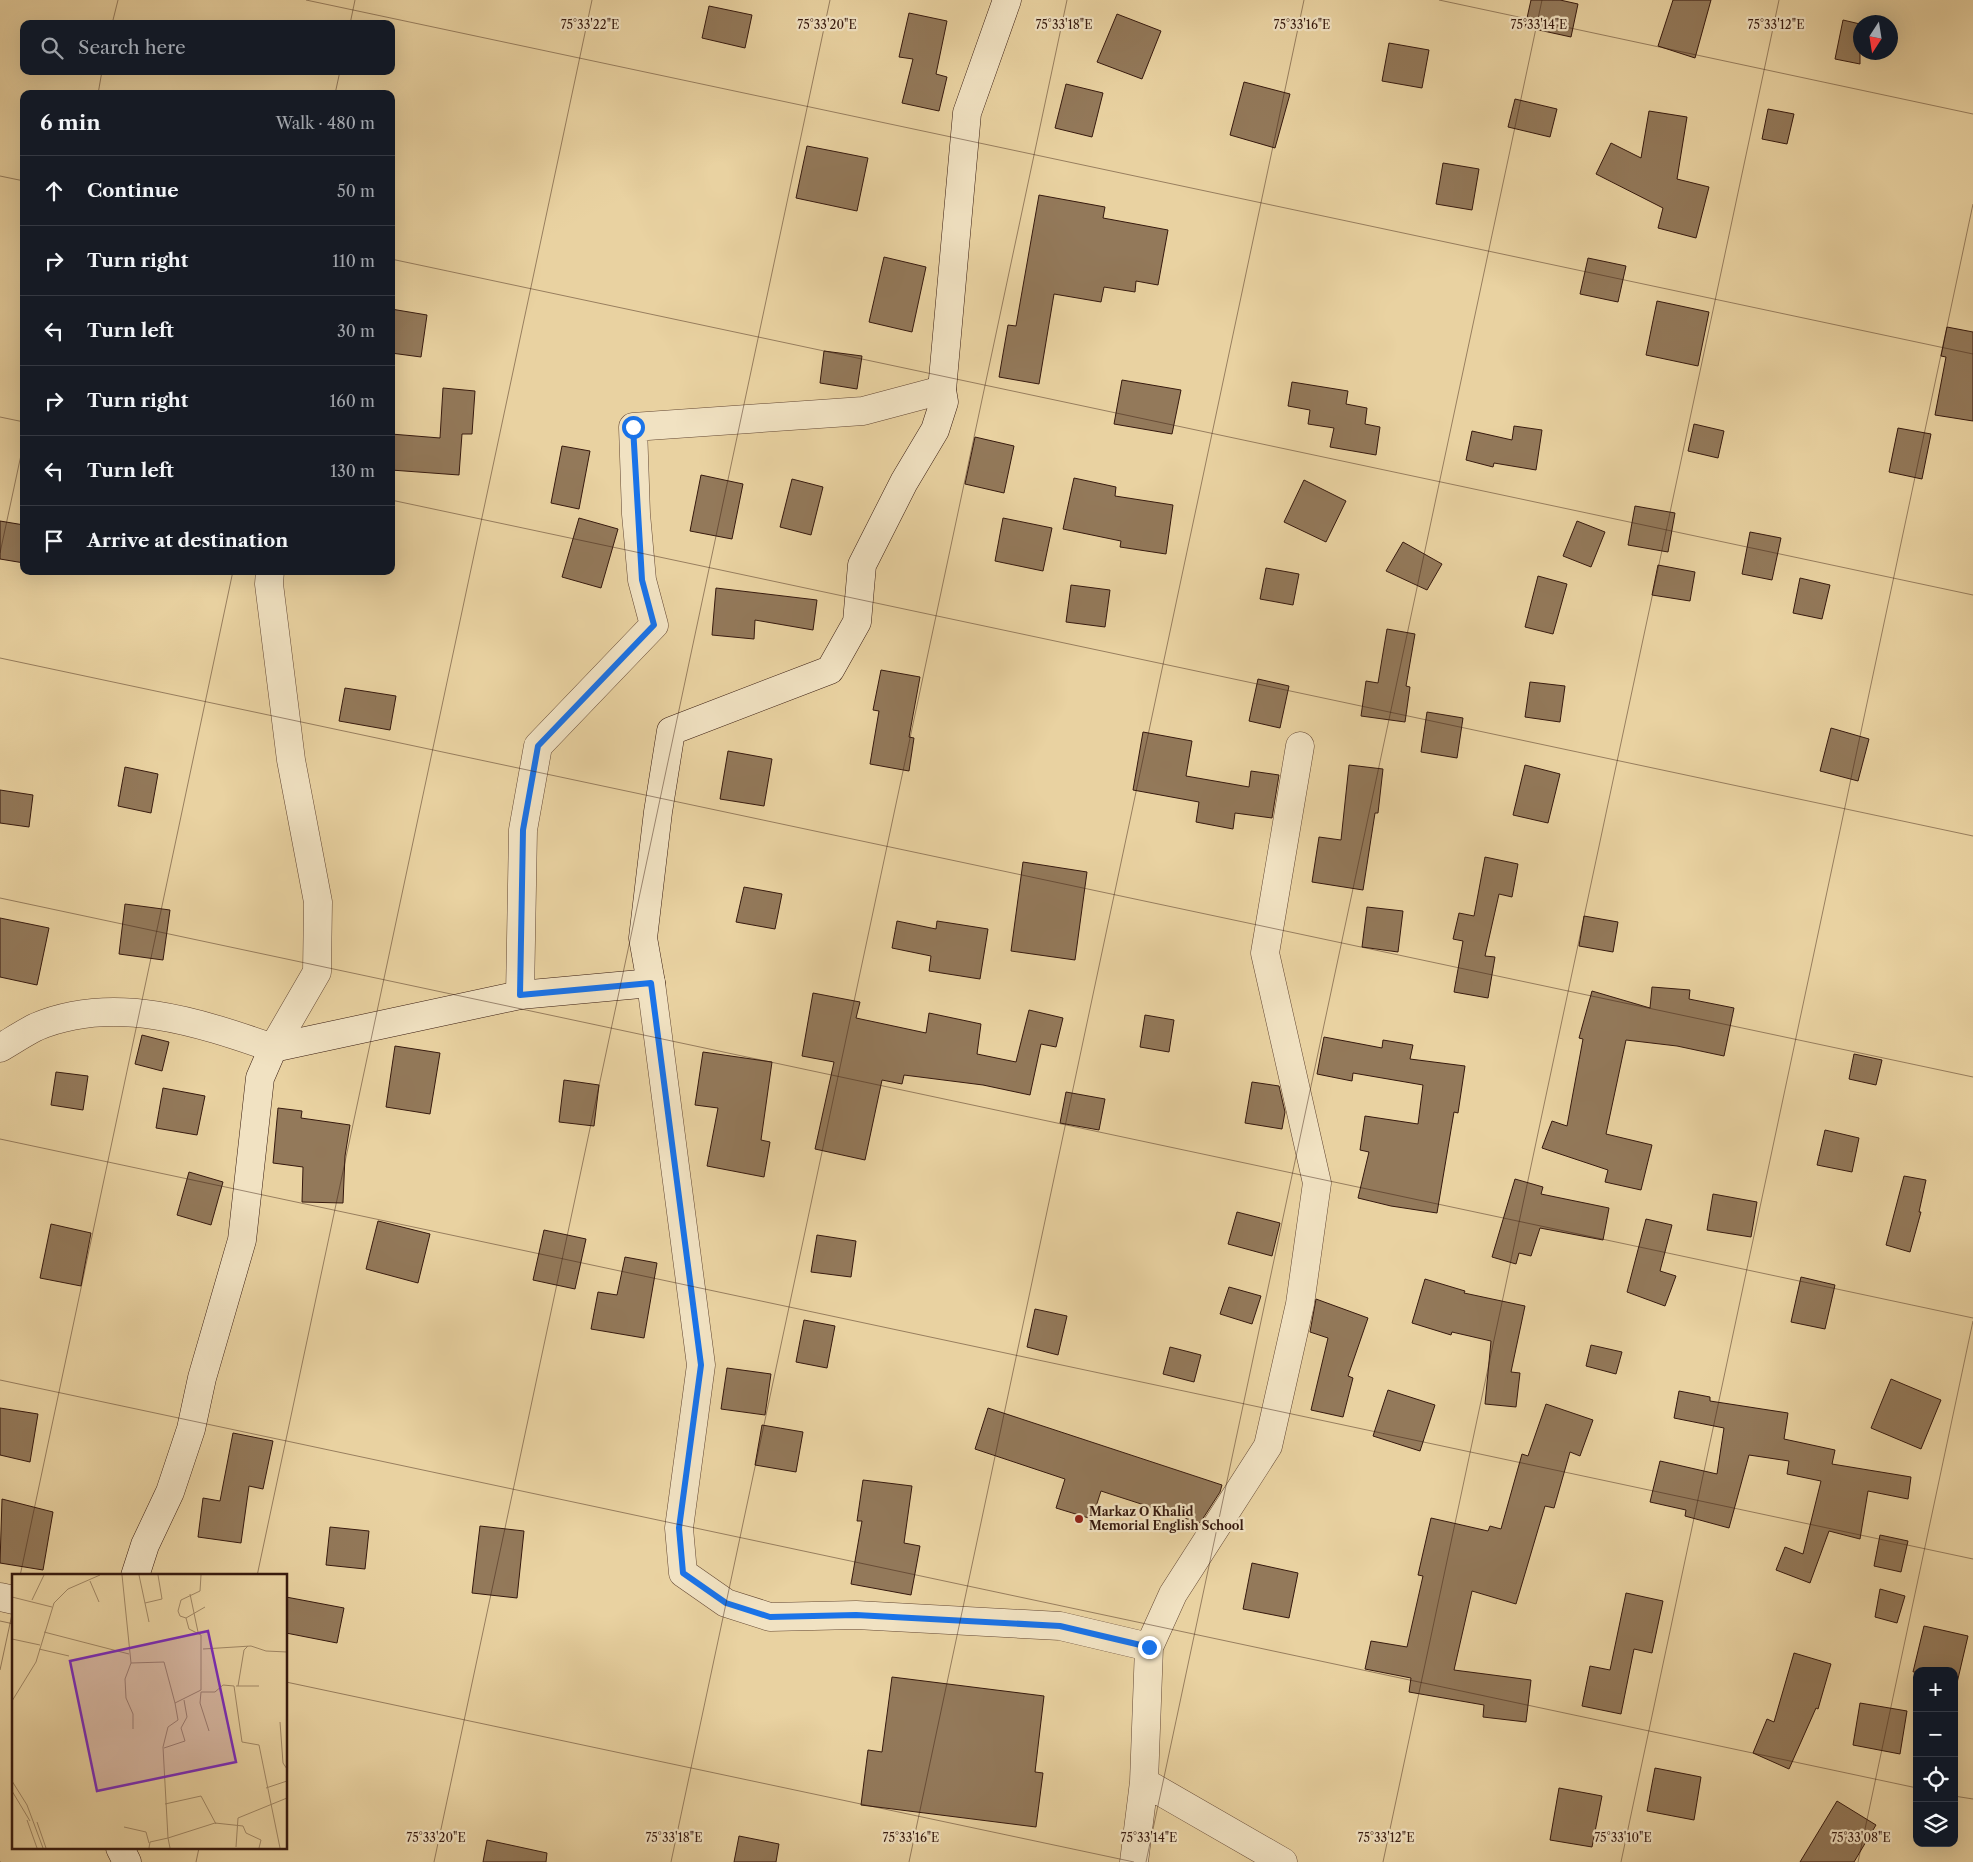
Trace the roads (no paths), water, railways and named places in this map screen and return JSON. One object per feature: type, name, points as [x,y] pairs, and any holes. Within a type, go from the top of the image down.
[{"type":"street","points":[[1007,0],[967,113],[942,390],[944,402],[935,430],[904,482],[862,564],[857,622],[830,670],[672,731],[658,812],[643,938],[651,983],[701,1365],[679,1528],[683,1573],[726,1603],[770,1617],[856,1615],[1060,1626],[1149,1647]]},
{"type":"street","points":[[520,995],[523,830],[538,746],[654,625],[642,580],[633,427],[863,411],[942,390]]},
{"type":"street","points":[[136,1574],[145,1544],[170,1492],[191,1429],[202,1378],[242,1240],[260,1078],[273,1048],[317,972],[318,902],[291,760],[269,584],[270,575]]},
{"type":"street","points":[[1134,1862],[1144,1782],[1149,1647],[1172,1594],[1268,1446],[1300,1304],[1317,1183],[1265,953],[1300,746]]},
{"type":"street","points":[[0,1048],[36,1028],[73,1016],[129,1011],[206,1025],[273,1048],[520,995],[651,983]]},
{"type":"street","points":[[1144,1782],[1283,1862]]},
{"type":"street","points":[[121,1850],[127,1862]]},
{"type":"place","name":"Markaz O Khalid Memorial English School","points":[[1079,1519]]}]
